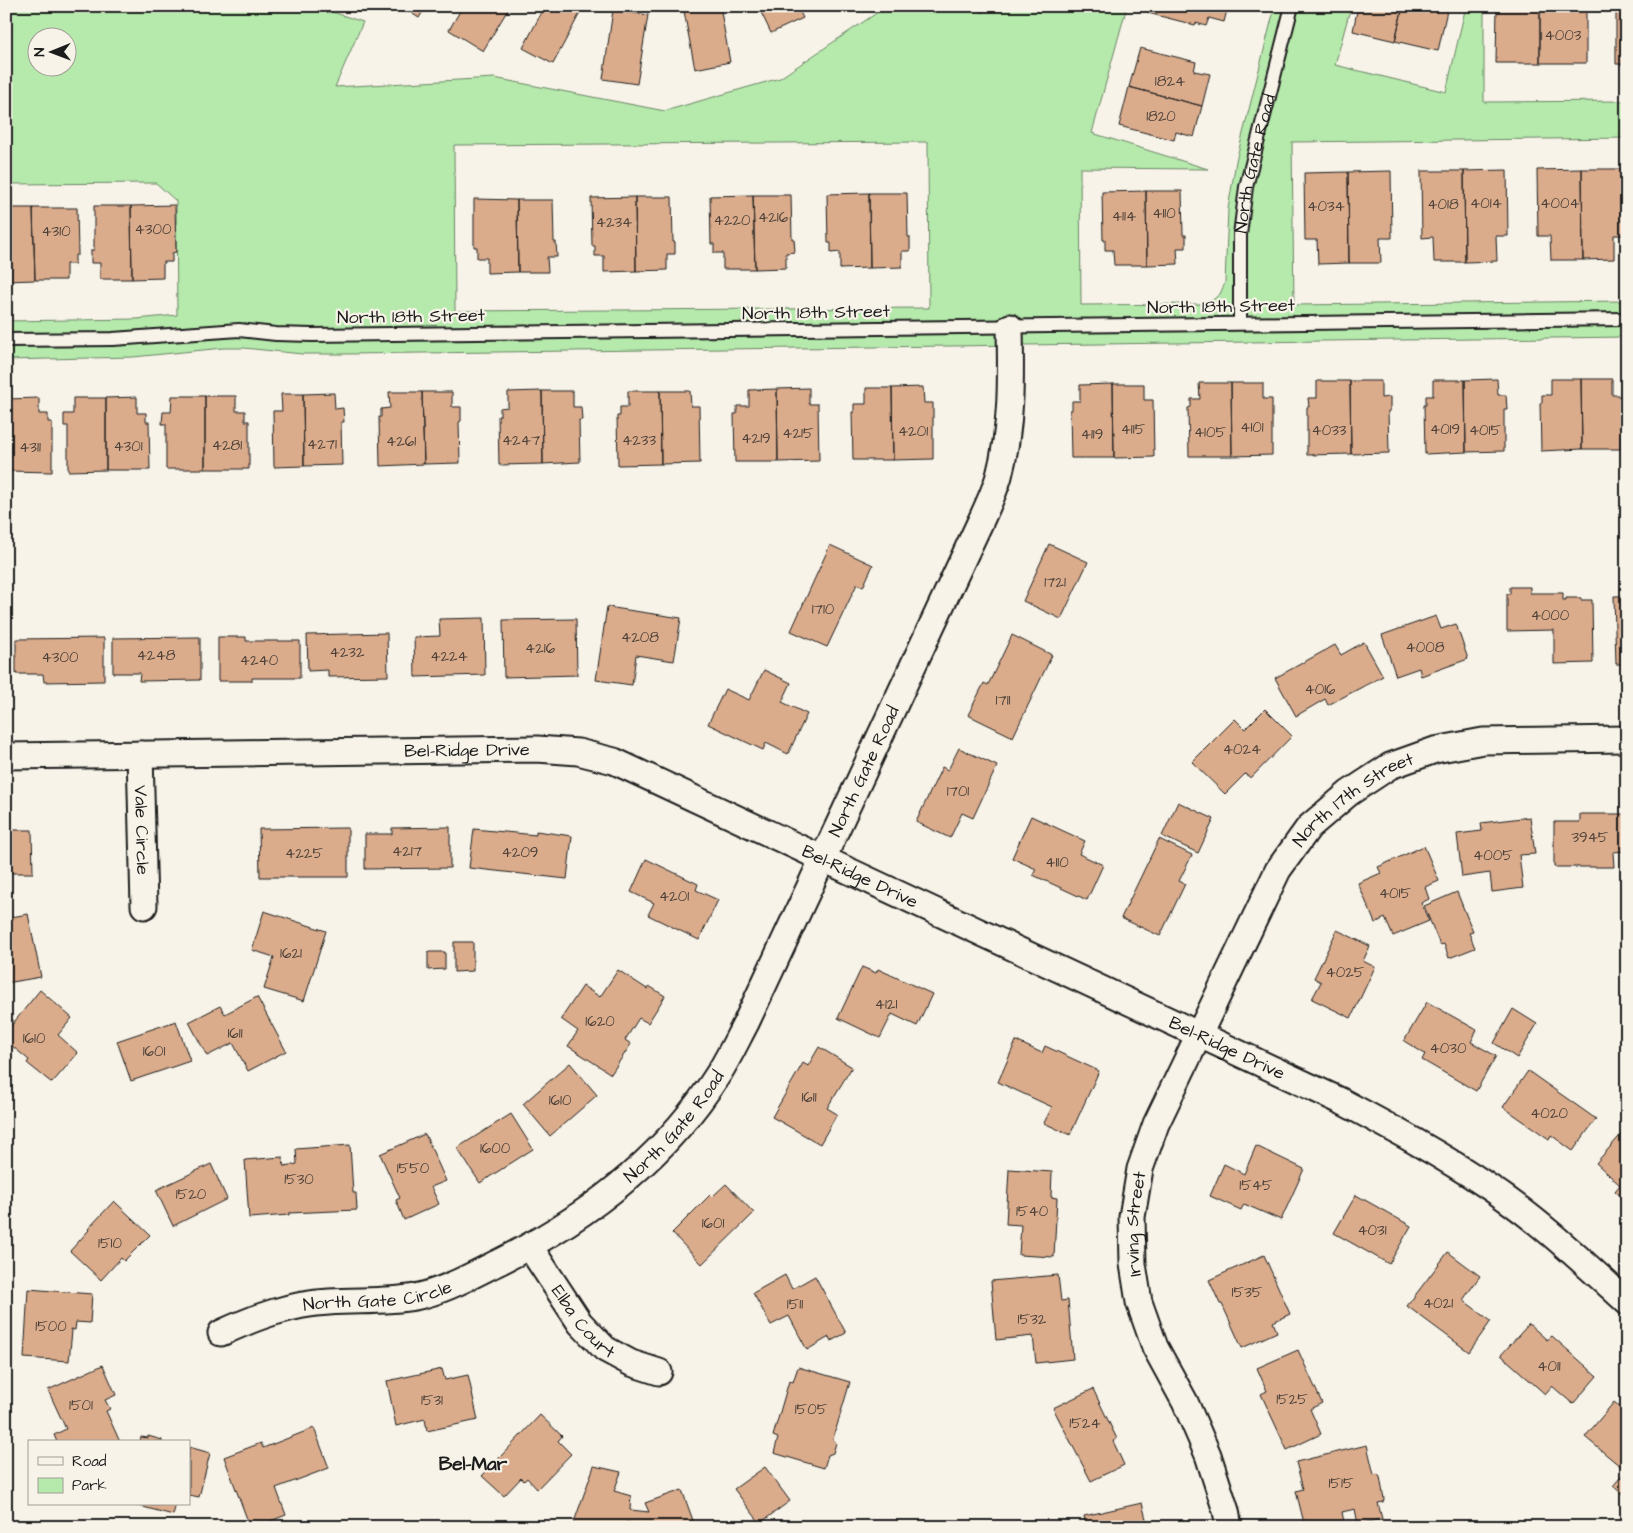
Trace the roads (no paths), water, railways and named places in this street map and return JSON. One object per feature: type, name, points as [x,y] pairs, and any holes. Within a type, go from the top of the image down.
[{"type":"street","name":"North Gate Road","points":[[530,1247],[591,1208],[634,1174],[680,1126],[719,1073],[746,1023],[984,516],[998,478],[1006,445],[1010,406],[1010,327]]},
{"type":"street","name":"North 17th Street","points":[[1198,1034],[1278,870],[1309,827],[1349,792],[1390,766],[1435,750],[1483,741],[1627,739]]},
{"type":"street","name":"Bel-Ridge Drive","points":[[6,756],[537,748],[578,752],[614,761],[822,860],[1341,1101],[1411,1138],[1491,1188],[1557,1239],[1627,1302]]},
{"type":"street","name":"Vale Circle","points":[[140,754],[144,906]]},
{"type":"street","name":"Irving Street","points":[[1198,1034],[1156,1124],[1140,1169],[1132,1216],[1133,1264],[1139,1302],[1155,1347],[1185,1402],[1208,1455],[1226,1510],[1229,1527]]},
{"type":"street","name":"North Gate Circle","points":[[221,1333],[250,1319],[278,1310],[328,1302],[373,1302],[416,1296],[451,1286],[530,1247]]},
{"type":"street","name":"Elba Court","points":[[530,1247],[580,1322],[605,1349],[631,1363],[659,1372]]},
{"type":"lane","name":"North Gate Road","points":[[1240,323],[1240,235],[1246,187],[1292,6]]},
{"type":"lane","name":"North 18th Street","points":[[6,340],[113,339],[239,330],[276,334],[322,334],[1627,319]]},
{"type":"district","name":"Bel-Mar","points":[[473,1463]]}]
